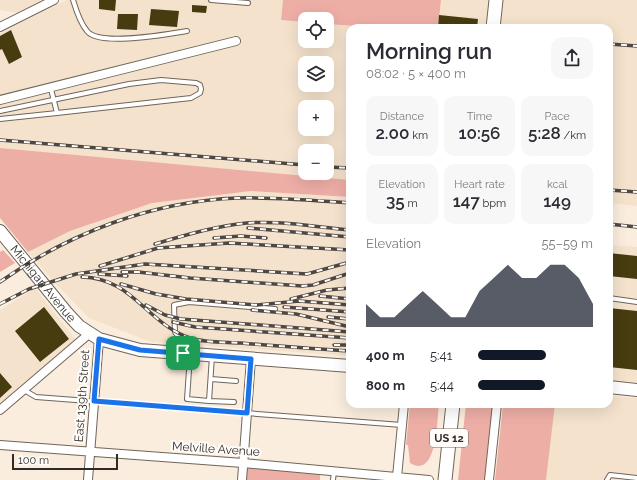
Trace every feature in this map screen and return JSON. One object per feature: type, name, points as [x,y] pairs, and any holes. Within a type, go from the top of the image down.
[{"type":"main road","points":[[493,24],[496,0]]},
{"type":"main road","name":"Michigan Avenue","points":[[2,239],[66,312],[94,336]]},
{"type":"main road","points":[[94,336],[140,350],[346,366]]},
{"type":"main road","points":[[613,387],[637,390]]},
{"type":"main road","name":"US 12","points":[[445,480],[453,408]]},
{"type":"street","points":[[0,27],[54,0]]},
{"type":"street","points":[[0,100],[51,89],[236,41]]},
{"type":"street","points":[[0,410],[94,336]]},
{"type":"street","name":"East 139th Street","points":[[88,480],[94,401],[94,336]]},
{"type":"street","points":[[242,480],[251,359]]},
{"type":"street","points":[[397,477],[404,408]]},
{"type":"street","points":[[489,480],[497,408]]},
{"type":"street","name":"Melville Avenue","points":[[0,445],[243,463],[429,480]]},
{"type":"lane","points":[[73,0],[87,32],[96,38],[132,39],[187,31]]},
{"type":"lane","points":[[211,0],[248,3]]},
{"type":"lane","points":[[0,111],[130,84],[161,80],[196,83],[200,85],[202,89],[200,93],[190,98],[0,118]]},
{"type":"lane","points":[[51,89],[57,113]]},
{"type":"lane","points":[[613,299],[637,302]]},
{"type":"lane","points":[[234,402],[187,399],[186,353],[183,343],[175,332],[174,305],[189,302],[275,309]]},
{"type":"lane","points":[[209,401],[212,356]]},
{"type":"lane","points":[[211,379],[236,381]]},
{"type":"lane","points":[[24,390],[36,397],[402,425]]},
{"type":"lane","points":[[334,471],[334,480]]},
{"type":"lane","points":[[606,480],[610,475],[637,478]]},
{"type":"shaded area","points":[[0,0],[41,0],[18,13],[0,10]]},
{"type":"shaded area","points":[[67,0],[283,0],[281,20],[298,21],[298,48],[334,48],[334,24],[346,25],[346,180],[334,179],[334,144],[298,144],[298,175],[0,148],[0,33]]},
{"type":"shaded area","points":[[283,0],[441,0],[438,24],[334,24],[334,12],[298,12],[298,21],[281,20]]},
{"type":"shaded area","points":[[441,0],[637,0],[637,206],[613,203],[613,24],[438,24]]},
{"type":"shaded area","points":[[0,148],[298,175],[298,180],[346,180],[346,197],[251,191],[152,203],[70,231],[28,252],[0,218]]},
{"type":"shaded area","points":[[251,191],[346,197],[346,356],[151,342],[89,318],[55,283],[28,252],[70,231],[152,203]]},
{"type":"shaded area","points":[[613,245],[637,247],[637,382],[613,380]]},
{"type":"shaded area","points":[[3,250],[15,263],[0,272],[0,252]]},
{"type":"shaded area","points":[[35,288],[76,340],[0,404],[0,310]]},
{"type":"shaded area","points":[[613,396],[637,398],[637,480],[546,480],[555,408],[613,408]]},
{"type":"shaded area","points":[[410,408],[439,408],[434,445],[431,455],[426,463],[419,466],[410,463],[408,445],[406,445]]},
{"type":"shaded area","points":[[466,408],[493,408],[485,480],[458,480]]},
{"type":"shaded area","points":[[503,408],[555,408],[546,480],[495,480]]},
{"type":"shaded area","points":[[247,467],[320,474],[320,480],[246,480]]},
{"type":"building","points":[[99,0],[116,0],[115,11],[99,9]]},
{"type":"building","points":[[192,5],[207,6],[206,13],[192,12]]},
{"type":"building","points":[[151,9],[179,11],[177,27],[149,25]]},
{"type":"building","points":[[118,14],[138,14],[137,30],[117,29]]},
{"type":"building","points":[[439,15],[478,19],[477,24],[438,24]]},
{"type":"building","points":[[11,30],[22,57],[9,64],[2,49],[0,50],[0,36]]},
{"type":"building","points":[[613,253],[637,256],[637,279],[613,276]]},
{"type":"building","points":[[44,307],[69,339],[40,362],[15,331]]},
{"type":"building","points":[[613,308],[637,311],[637,370],[613,367]]},
{"type":"building","points":[[0,373],[12,387],[0,398]]},
{"type":"railway","points":[[613,44],[637,46]]},
{"type":"railway","points":[[0,140],[298,164]]},
{"type":"railway","points":[[334,167],[346,168]]},
{"type":"railway","points":[[613,190],[637,192]]},
{"type":"railway","points":[[0,282],[27,264],[83,235],[144,213],[206,200],[238,198],[280,198],[346,203]]},
{"type":"railway","points":[[155,244],[185,235],[238,224],[265,222],[346,230]]},
{"type":"railway","points":[[613,224],[637,227]]},
{"type":"railway","points":[[248,228],[346,237]]},
{"type":"railway","points":[[214,238],[241,236],[266,238]]},
{"type":"railway","points":[[100,266],[158,248],[229,243],[346,250]]},
{"type":"railway","points":[[0,304],[29,289],[76,274],[145,264],[307,274],[346,263]]},
{"type":"railway","points":[[122,272],[138,272],[190,278],[302,286],[313,285],[346,274]]},
{"type":"railway","points":[[99,274],[127,276]]},
{"type":"railway","points":[[82,277],[99,279],[114,285],[139,302],[175,331],[196,340],[346,351]]},
{"type":"railway","points":[[121,284],[156,294],[186,299],[257,305],[299,301],[346,305]]},
{"type":"railway","points":[[291,299],[327,290],[346,288]]},
{"type":"railway","points":[[320,296],[346,299]]},
{"type":"railway","points":[[146,305],[165,315],[181,319],[346,332]]},
{"type":"railway","points":[[284,307],[346,312]]},
{"type":"railway","points":[[252,310],[296,314],[346,326]]},
{"type":"railway","points":[[328,317],[346,319]]},
{"type":"railway","points":[[173,322],[195,327],[346,338]]},
{"type":"railway","points":[[334,345],[346,345]]},
{"type":"route","points":[[99,339],[140,350],[183,353],[251,359],[247,413],[94,401],[99,339]]}]
